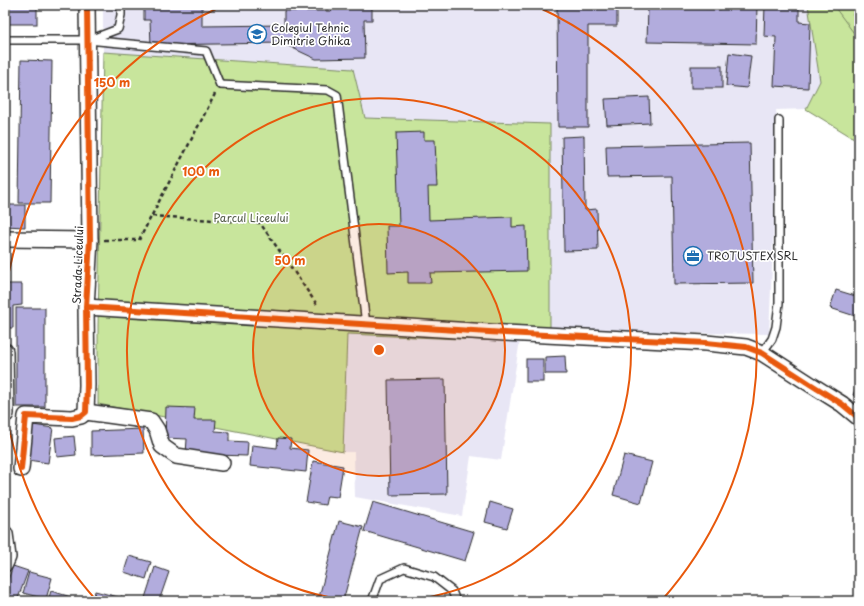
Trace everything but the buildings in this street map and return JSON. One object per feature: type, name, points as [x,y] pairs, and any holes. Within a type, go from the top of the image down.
[{"type":"street","name":"Strada Liceului","points":[[86,412],[86,307],[90,240],[87,5]]},
{"type":"street","points":[[5,239],[90,240]]},
{"type":"street","points":[[86,307],[706,343],[746,347],[762,353],[842,404],[859,418]]},
{"type":"street","points":[[5,351],[6,414],[72,418],[81,416],[86,412],[151,421],[157,430],[162,446],[176,456],[222,463]]},
{"type":"street","points":[[21,469],[26,416]]},
{"type":"street","points":[[5,534],[8,557],[5,564]]},
{"type":"lane","points":[[87,40],[118,29],[121,15],[121,5]]},
{"type":"lane","points":[[5,40],[87,40],[206,51],[220,85],[328,90],[337,95],[366,324]]},
{"type":"lane","points":[[762,353],[772,339],[776,327],[779,303],[779,120]]},
{"type":"lane","points":[[372,601],[380,578],[404,568],[434,577],[452,591],[456,601]]},
{"type":"path","points":[[90,240],[139,240],[220,85]]},
{"type":"path","points":[[152,216],[260,223],[330,322]]},
{"type":"shaded area","points":[[103,5],[808,5],[820,81],[806,109],[776,110],[778,127],[769,334],[550,331],[550,124],[365,118],[353,69],[103,52]]},
{"type":"shaded area","points":[[347,334],[482,340],[520,340],[501,460],[471,456],[462,516],[355,497],[354,452],[343,452]]},
{"type":"green space","points":[[808,5],[834,5],[859,39],[859,140],[806,109],[820,81]]},
{"type":"green space","points":[[833,5],[859,5],[859,40]]},
{"type":"green space","name":"Parcul Liceului","points":[[103,52],[353,69],[365,118],[550,124],[550,331],[520,340],[482,340],[347,334],[343,452],[98,404]]},
{"type":"cycle path","points":[[21,469],[26,416],[72,418],[81,416],[86,412],[86,307],[90,240],[87,5]]},
{"type":"cycle path","points":[[86,307],[505,333],[706,343],[746,347],[762,353],[842,404],[859,418]]},
{"type":"place","name":"Colegiul Tehnic Dimitrie Ghika","points":[[257,34]]},
{"type":"place","name":"TROTUSTEX SRL","points":[[693,256]]}]
